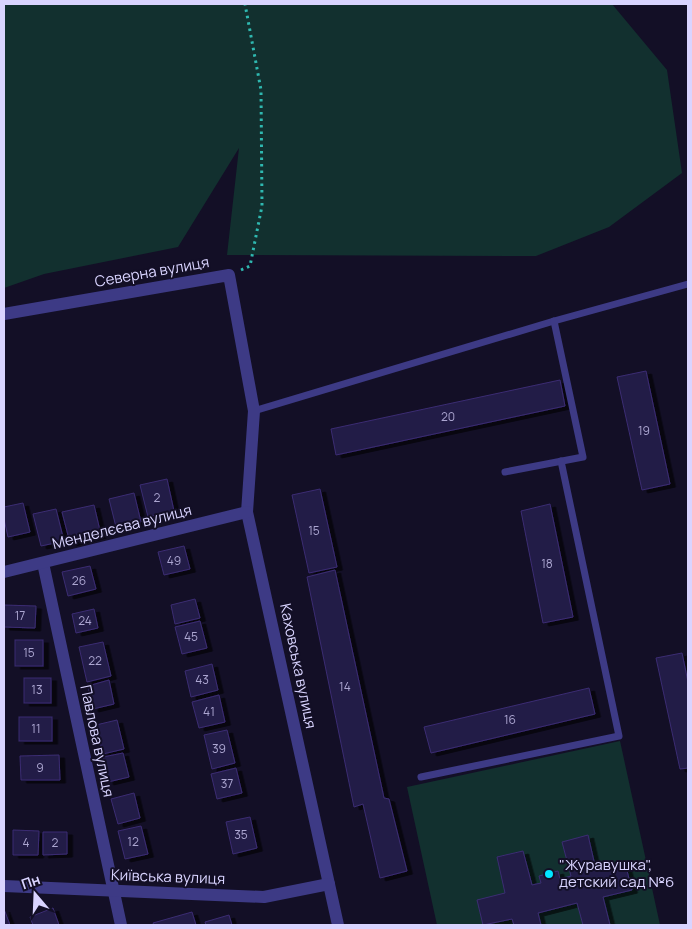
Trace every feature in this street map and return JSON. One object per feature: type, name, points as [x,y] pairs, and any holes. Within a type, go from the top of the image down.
[{"type":"street","name":"Северна вулиця","points":[[4,314],[229,275],[254,411]]},
{"type":"street","name":"Каховська вулиця","points":[[254,411],[247,512],[338,925]]},
{"type":"street","name":"Менделєєва вулиця","points":[[4,572],[247,512]]},
{"type":"street","name":"Павлова вулиця","points":[[43,563],[120,925]]},
{"type":"street","name":"Київська вулиця","points":[[4,886],[264,897],[329,884]]},
{"type":"lane","points":[[254,411],[554,321],[688,284]]},
{"type":"lane","points":[[505,472],[583,457],[554,321]]},
{"type":"lane","points":[[421,777],[619,736],[561,461]]},
{"type":"path","points":[[229,275],[250,266],[262,206],[261,90],[245,4]]},
{"type":"green space","points":[[4,4],[612,4],[667,70],[682,173],[609,227],[536,256],[227,255],[239,148],[178,247],[44,274],[4,288]]},
{"type":"green space","points":[[620,741],[660,925],[437,925],[407,787]]},
{"type":"building","points":[[646,371],[670,484],[642,490],[617,377]]},
{"type":"building","points":[[560,380],[565,406],[336,455],[331,429]]},
{"type":"building","points":[[167,479],[174,511],[148,517],[140,485]]},
{"type":"building","points":[[320,489],[337,567],[309,573],[292,495]]},
{"type":"building","points":[[134,493],[141,522],[116,527],[109,499]]},
{"type":"building","points":[[23,503],[30,532],[8,537],[4,519],[4,507]]},
{"type":"building","points":[[550,504],[573,617],[543,623],[521,511]]},
{"type":"building","points":[[94,505],[101,535],[70,543],[62,512]]},
{"type":"building","points":[[56,509],[64,541],[41,546],[33,514]]},
{"type":"building","points":[[184,546],[190,569],[164,575],[158,552]]},
{"type":"building","points":[[90,566],[96,589],[68,596],[62,572]]},
{"type":"building","points":[[335,570],[384,798],[389,799],[407,871],[380,878],[363,804],[354,807],[307,577]]},
{"type":"building","points":[[195,599],[200,618],[175,624],[171,605]]},
{"type":"building","points":[[4,605],[36,606],[35,628],[4,627]]},
{"type":"building","points":[[94,609],[98,628],[76,633],[72,614]]},
{"type":"building","points":[[200,621],[207,648],[182,654],[175,627]]},
{"type":"building","points":[[15,640],[43,640],[43,666],[15,666]]},
{"type":"building","points":[[103,642],[111,676],[87,682],[79,647]]},
{"type":"building","points":[[682,653],[688,682],[688,768],[680,769],[656,658]]},
{"type":"building","points":[[212,664],[218,690],[191,697],[185,671]]},
{"type":"building","points":[[24,678],[51,678],[51,703],[24,703]]},
{"type":"building","points":[[109,680],[114,704],[93,709],[88,686]]},
{"type":"building","points":[[589,688],[595,714],[431,753],[424,727]]},
{"type":"building","points":[[219,695],[225,722],[199,728],[192,702]]},
{"type":"building","points":[[19,717],[52,717],[52,741],[19,741]]},
{"type":"building","points":[[117,720],[124,749],[103,754],[96,725]]},
{"type":"building","points":[[227,730],[235,763],[212,769],[204,735]]},
{"type":"building","points":[[123,753],[129,777],[108,782],[103,757]]},
{"type":"building","points":[[59,755],[60,780],[21,780],[20,756]]},
{"type":"building","points":[[236,768],[242,793],[217,799],[211,774]]},
{"type":"building","points":[[134,793],[140,818],[118,824],[111,799]]},
{"type":"building","points":[[250,817],[257,848],[233,854],[226,822]]},
{"type":"building","points":[[141,826],[148,854],[125,859],[118,831]]},
{"type":"building","points":[[13,830],[39,831],[38,855],[13,855]]},
{"type":"building","points":[[43,832],[67,832],[67,854],[43,855]]},
{"type":"building","points":[[588,835],[596,870],[625,863],[632,890],[603,897],[610,925],[583,925],[577,903],[538,913],[541,925],[514,925],[512,919],[483,925],[477,900],[505,893],[497,857],[523,851],[532,885],[541,883],[539,876],[558,871],[560,879],[571,876],[562,842]]},
{"type":"building","points":[[53,908],[59,925],[33,925],[30,917]]},
{"type":"building","points":[[4,909],[10,925],[4,925]]},
{"type":"building","points":[[192,912],[196,925],[154,925],[153,923]]},
{"type":"building","points":[[229,915],[232,925],[206,925],[205,922]]},
{"type":"place","name":"\"Журавушка\", детский сад №6","points":[[549,874]]}]
